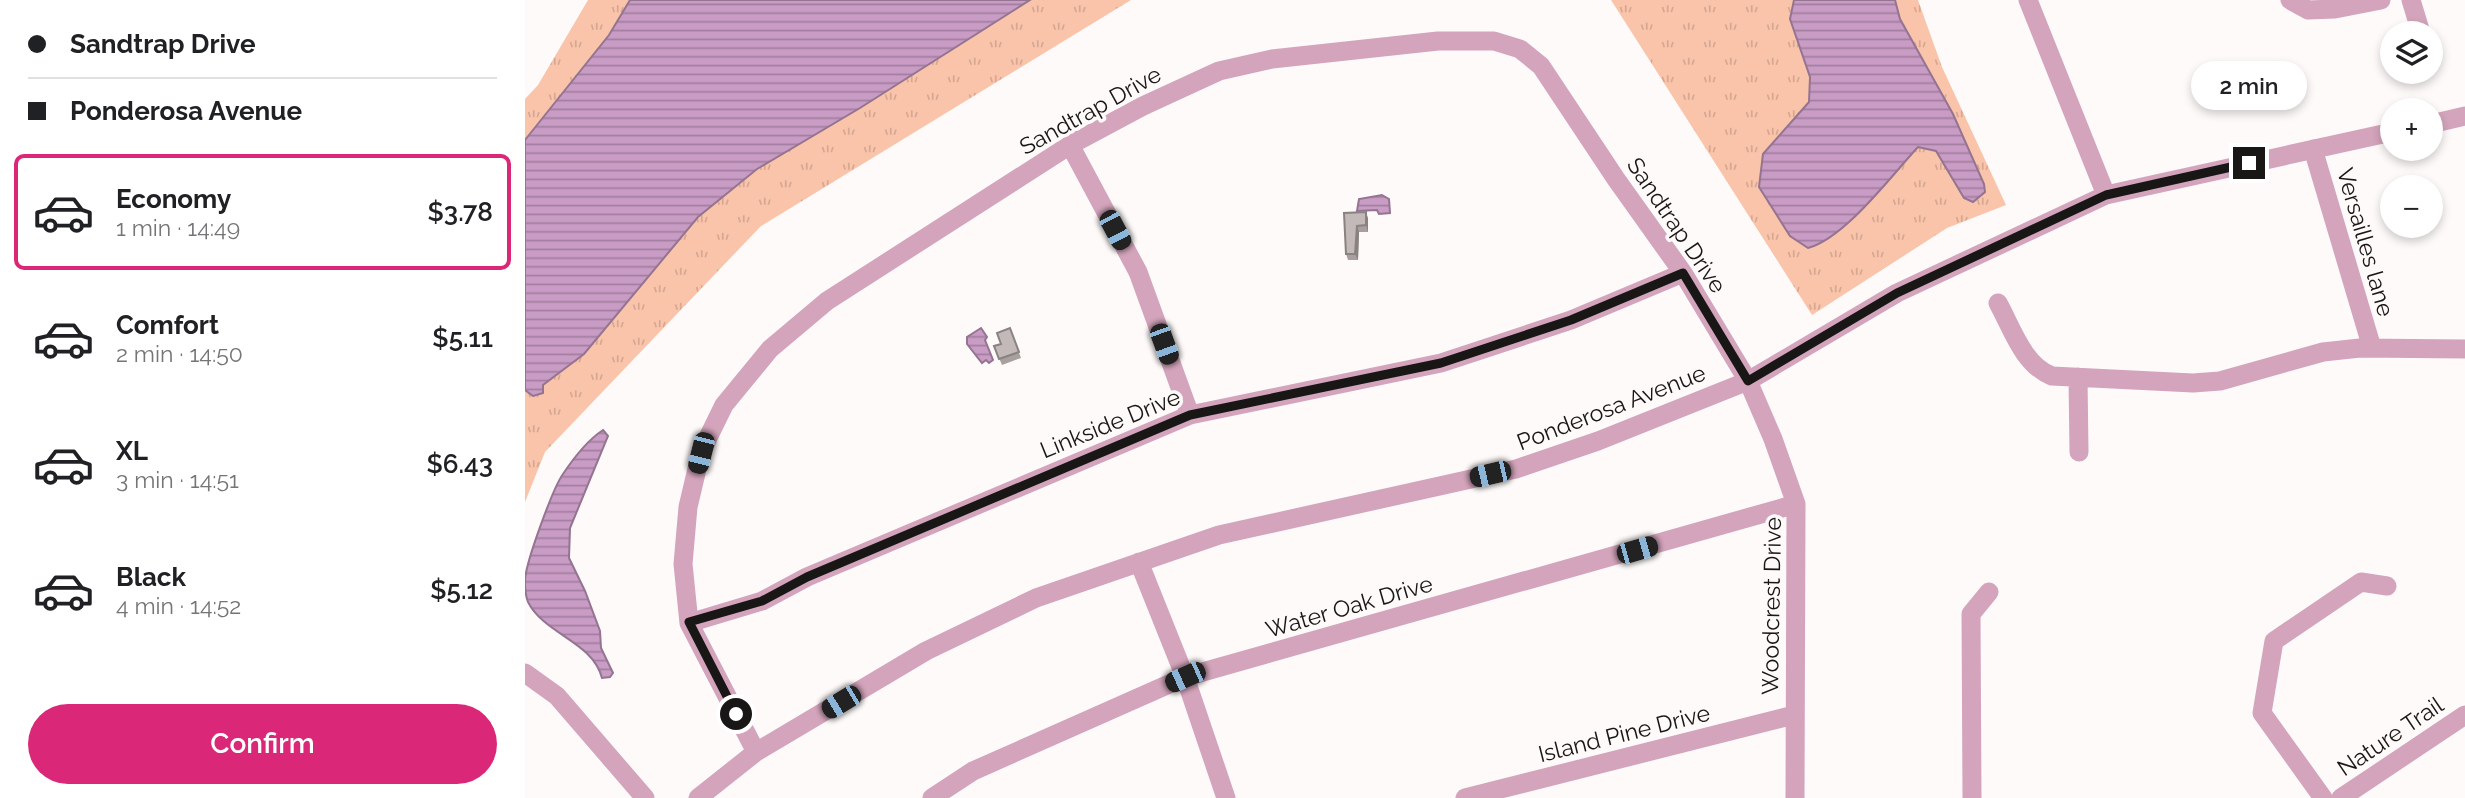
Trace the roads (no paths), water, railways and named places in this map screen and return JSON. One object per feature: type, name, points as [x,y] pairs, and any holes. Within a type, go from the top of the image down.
[{"type":"street","points":[[2028,0],[2106,195]]},
{"type":"street","points":[[2290,0],[2308,9],[2335,9],[2381,0]]},
{"type":"street","points":[[2411,0],[2417,21]]},
{"type":"street","name":"Sandtrap Drive","points":[[756,752],[689,622],[683,564],[688,507],[701,453],[724,405],[770,349],[827,301],[1070,145],[1143,106],[1219,71],[1272,59],[1438,41],[1494,41],[1520,49],[1541,66],[1683,273],[1748,381]]},
{"type":"street","points":[[2443,121],[2465,116]]},
{"type":"street","name":"Ponderosa Avenue","points":[[698,798],[756,752],[926,651],[1036,598],[1219,535],[1516,469],[1598,442],[1748,381],[1897,293],[2106,195],[2380,135]]},
{"type":"street","points":[[1070,145],[1138,272],[1190,415]]},
{"type":"street","name":"Versailles lane","points":[[2313,149],[2372,348]]},
{"type":"street","name":"Linkside Drive","points":[[689,622],[762,601],[807,577],[1190,415],[1441,363],[1571,320],[1683,273]]},
{"type":"street","name":"Versailles lane","points":[[1998,303],[2033,364],[2052,376],[2193,383],[2220,381],[2323,352],[2372,348],[2465,349]]},
{"type":"street","points":[[2078,377],[2079,452]]},
{"type":"street","name":"Woodcrest Drive","points":[[1748,381],[1773,439],[1796,505],[1795,798]]},
{"type":"street","name":"Water Oak Drive","points":[[932,798],[973,771],[1185,677],[1796,505]]},
{"type":"street","points":[[1139,562],[1185,677],[1226,798]]},
{"type":"street","points":[[2323,798],[2262,713],[2274,641],[2361,582],[2387,586]]},
{"type":"street","points":[[1972,798],[1971,614],[1989,592]]},
{"type":"street","points":[[525,673],[557,696],[645,798]]},
{"type":"street","name":"Island Pine Drive","points":[[1465,798],[1794,715]]},
{"type":"street","name":"Nature Trail","points":[[2341,798],[2465,715]]}]
